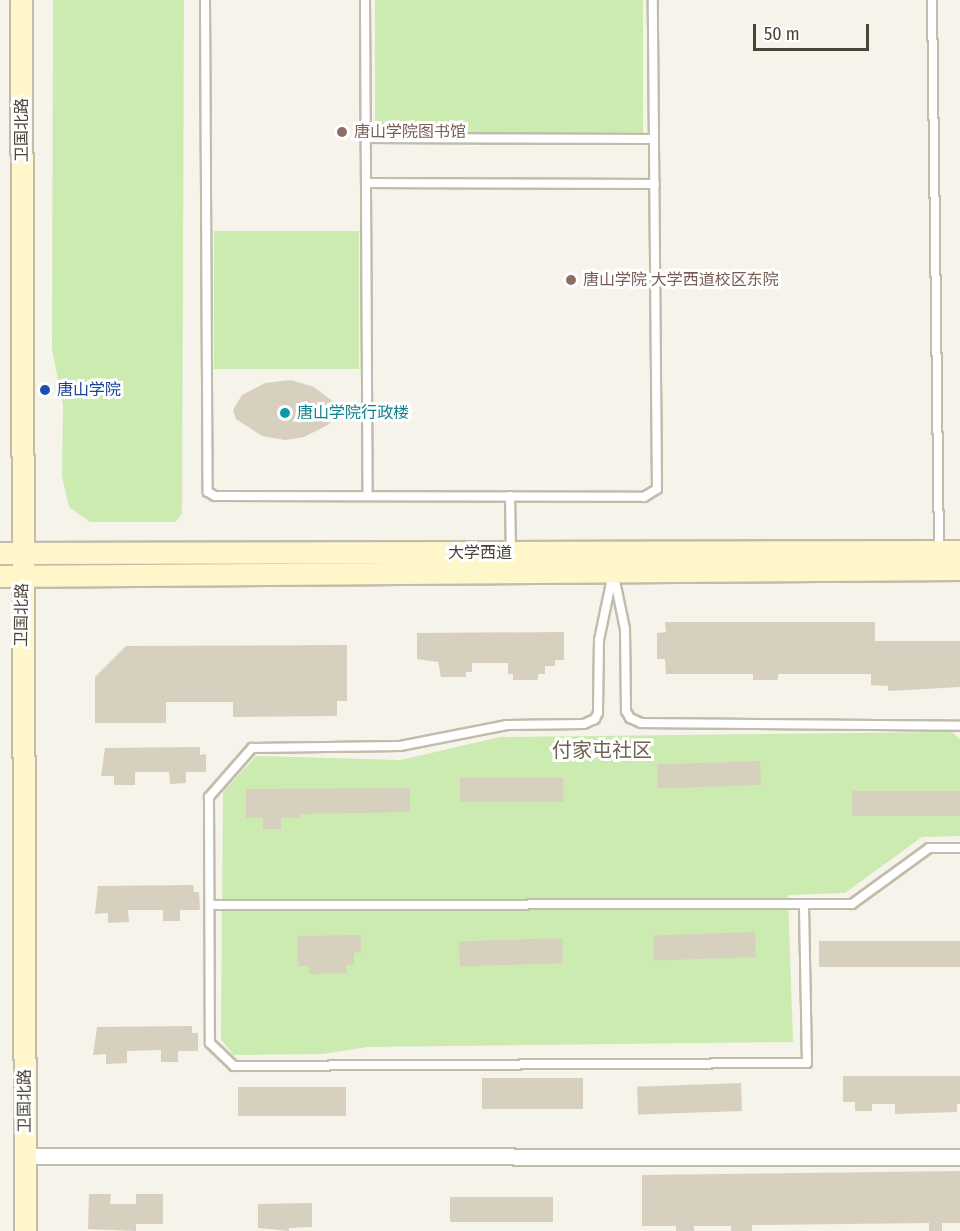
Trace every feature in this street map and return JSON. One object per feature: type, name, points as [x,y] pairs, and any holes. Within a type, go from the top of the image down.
[{"type":"main road","name":"卫国北路","points":[[21,0],[25,1231]]},
{"type":"main road","name":"大学西道","points":[[0,553],[960,551]]},
{"type":"main road","name":"大学西道","points":[[0,576],[960,568]]},
{"type":"street","points":[[25,1156],[960,1157]]},
{"type":"lane","points":[[205,0],[207,492],[215,496],[644,497],[657,489],[653,0]]},
{"type":"lane","points":[[365,0],[368,496]]},
{"type":"lane","points":[[932,0],[939,551]]},
{"type":"lane","points":[[366,138],[654,139]]},
{"type":"lane","points":[[366,183],[655,184]]},
{"type":"lane","points":[[510,496],[512,553]]},
{"type":"lane","points":[[613,572],[625,629],[626,711],[630,718],[641,723],[960,726]]},
{"type":"lane","points":[[613,572],[599,640],[598,713],[594,719],[584,724],[507,725],[400,746],[252,748],[210,797],[210,1043],[234,1065],[807,1064],[804,904]]},
{"type":"lane","points":[[211,905],[852,904],[928,848],[960,848]]},
{"type":"green space","points":[[53,0],[184,0],[182,514],[175,522],[90,522],[69,507],[62,476],[63,405],[52,349]]},
{"type":"green space","points":[[375,0],[643,0],[643,135],[375,135]]},
{"type":"green space","points":[[214,231],[359,231],[359,369],[214,369]]},
{"type":"green space","points":[[952,732],[960,739],[960,836],[922,837],[845,893],[788,895],[793,1042],[367,1047],[323,1054],[233,1055],[221,1039],[223,792],[256,756],[401,760],[500,737]]},
{"type":"building","name":"唐山学院行政楼","points":[[291,380],[314,387],[335,403],[336,416],[328,425],[304,437],[285,440],[262,436],[236,419],[233,410],[242,395],[265,383]]},
{"type":"building","points":[[665,622],[875,622],[875,641],[960,641],[960,687],[888,691],[888,686],[871,685],[871,674],[778,674],[778,680],[753,680],[753,674],[666,674],[665,659],[657,659],[657,633],[666,632]]},
{"type":"building","points":[[564,632],[564,660],[555,660],[555,666],[545,666],[545,674],[538,674],[538,680],[513,680],[513,674],[508,674],[508,663],[472,663],[472,672],[466,672],[466,677],[441,677],[438,662],[417,659],[417,633]]},
{"type":"building","points":[[347,645],[347,701],[337,701],[337,716],[233,717],[233,702],[166,702],[166,723],[95,723],[95,677],[126,646]]},
{"type":"building","points":[[200,747],[200,755],[206,754],[206,772],[186,772],[186,783],[170,784],[169,772],[135,772],[135,785],[114,785],[114,776],[101,776],[105,748]]},
{"type":"building","points":[[760,761],[761,785],[658,789],[657,765]]},
{"type":"building","points":[[460,778],[563,778],[563,802],[460,802]]},
{"type":"building","points":[[410,788],[410,812],[300,814],[300,818],[281,818],[281,829],[263,829],[263,818],[246,818],[246,789]]},
{"type":"building","points":[[852,791],[960,791],[960,816],[852,816]]},
{"type":"building","points":[[193,885],[194,892],[199,892],[200,910],[180,910],[180,921],[163,921],[163,910],[128,910],[129,922],[108,923],[108,913],[95,914],[98,886]]},
{"type":"building","points":[[755,932],[756,957],[654,961],[653,936]]},
{"type":"building","points":[[361,935],[361,952],[354,953],[354,965],[346,965],[347,973],[309,974],[309,966],[298,966],[297,936]]},
{"type":"building","points":[[562,938],[563,963],[460,967],[459,942]]},
{"type":"building","points":[[819,941],[960,941],[960,967],[819,967]]},
{"type":"building","points":[[192,1026],[192,1033],[198,1033],[198,1051],[178,1051],[178,1062],[161,1062],[161,1050],[127,1051],[127,1063],[106,1064],[106,1054],[93,1055],[97,1027]]},
{"type":"building","points":[[843,1076],[960,1076],[960,1104],[957,1104],[957,1112],[895,1114],[895,1104],[872,1104],[872,1111],[855,1111],[855,1102],[843,1102]]},
{"type":"building","points":[[482,1078],[583,1078],[583,1109],[482,1109]]},
{"type":"building","points":[[741,1083],[742,1111],[638,1115],[637,1087]]},
{"type":"building","points":[[238,1087],[346,1087],[346,1116],[238,1116]]},
{"type":"building","points":[[960,1171],[960,1223],[942,1223],[942,1231],[929,1231],[929,1223],[752,1225],[752,1231],[731,1231],[731,1226],[694,1226],[694,1231],[676,1231],[676,1226],[642,1226],[642,1175]]},
{"type":"building","points":[[89,1194],[111,1194],[110,1204],[136,1204],[136,1194],[163,1194],[163,1224],[136,1224],[136,1231],[88,1229]]},
{"type":"building","points":[[450,1197],[553,1197],[553,1222],[450,1222]]},
{"type":"building","points":[[312,1203],[312,1227],[289,1228],[289,1231],[258,1228],[258,1204]]},
{"type":"place","name":"唐山学院图书馆","points":[[342,132]]},
{"type":"place","name":"唐山学院 大学西道校区东院","points":[[571,280]]},
{"type":"place","name":"唐山学院","points":[[45,390]]},
{"type":"place","name":"唐山学院行政楼","points":[[285,413]]},
{"type":"district","name":"付家屯社区","points":[[602,750]]}]
